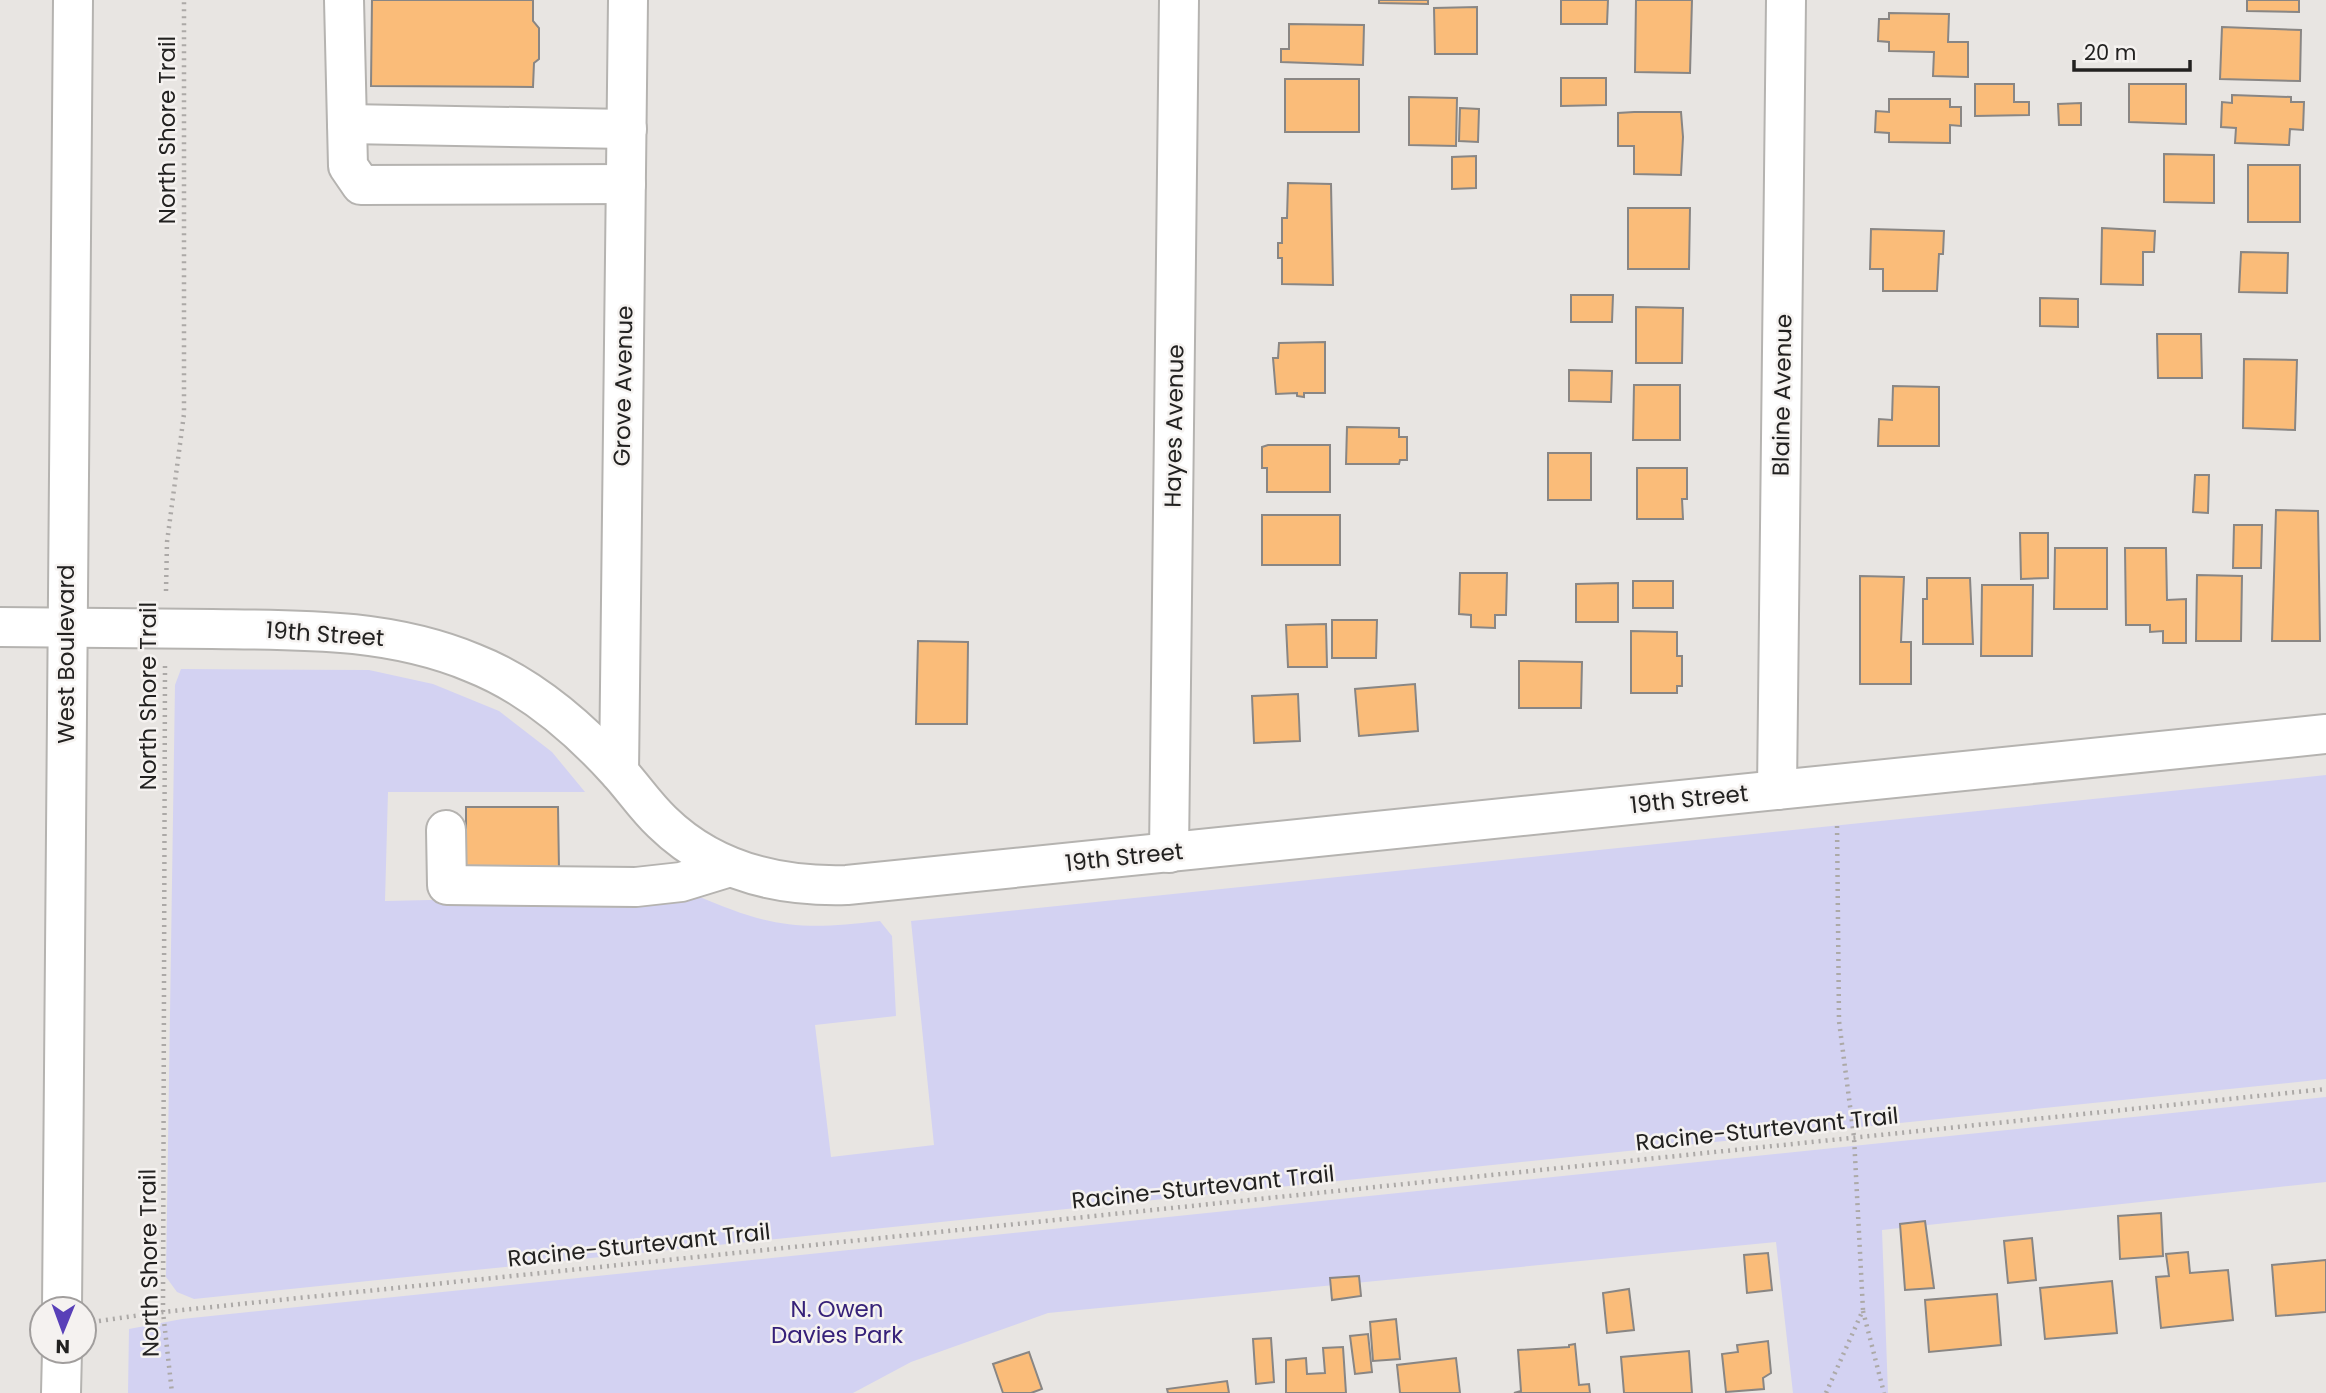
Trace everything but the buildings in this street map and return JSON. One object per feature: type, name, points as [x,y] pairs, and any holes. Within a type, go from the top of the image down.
[{"type":"street","name":"West Boulevard","points":[[73,0],[65,627],[80,1295]]},
{"type":"street","points":[[344,0],[348,166],[360,185],[626,184]]},
{"type":"street","name":"Grove Avenue","points":[[619,772],[628,0]]},
{"type":"street","name":"Hayes Avenue","points":[[1169,853],[1179,0]]},
{"type":"street","name":"Blaine Avenue","points":[[1777,790],[1786,0]]},
{"type":"street","points":[[347,124],[627,129]]},
{"type":"street","name":"19th Street","points":[[0,627],[318,630],[373,634],[407,641],[473,663],[504,678],[562,717],[619,772],[662,822],[694,848],[730,867],[768,880],[809,886],[847,886],[2326,734]]},
{"type":"street","points":[[446,830],[447,885],[636,887],[681,882],[730,867]]},
{"type":"street","points":[[61,1393],[62,1365]]},
{"type":"path","name":"North Shore Trail","points":[[172,1393],[163,1312],[165,628],[167,542],[184,414],[184,0]]},
{"type":"path","points":[[1834,785],[1838,835],[1839,1021],[1854,1137],[1863,1310],[1884,1393]]},
{"type":"path","name":"Racine-Sturtevant Trail","points":[[98,1314],[163,1312],[2326,1088]]},
{"type":"path","points":[[1826,1393],[1863,1310]]},
{"type":"green space","points":[[181,669],[369,670],[433,684],[499,711],[552,752],[585,792],[388,792],[385,901],[693,894],[743,914],[784,924],[827,926],[880,921],[892,936],[896,1016],[815,1025],[831,1157],[934,1145],[911,921],[2326,775],[2326,1079],[194,1299],[177,1292],[166,1277],[175,685]]},
{"type":"green space","name":"N. Owen Davies Park","points":[[2326,1097],[2326,1182],[1882,1230],[1888,1393],[1793,1393],[1776,1242],[1048,1313],[911,1362],[853,1393],[128,1393],[129,1329],[182,1319]]}]
